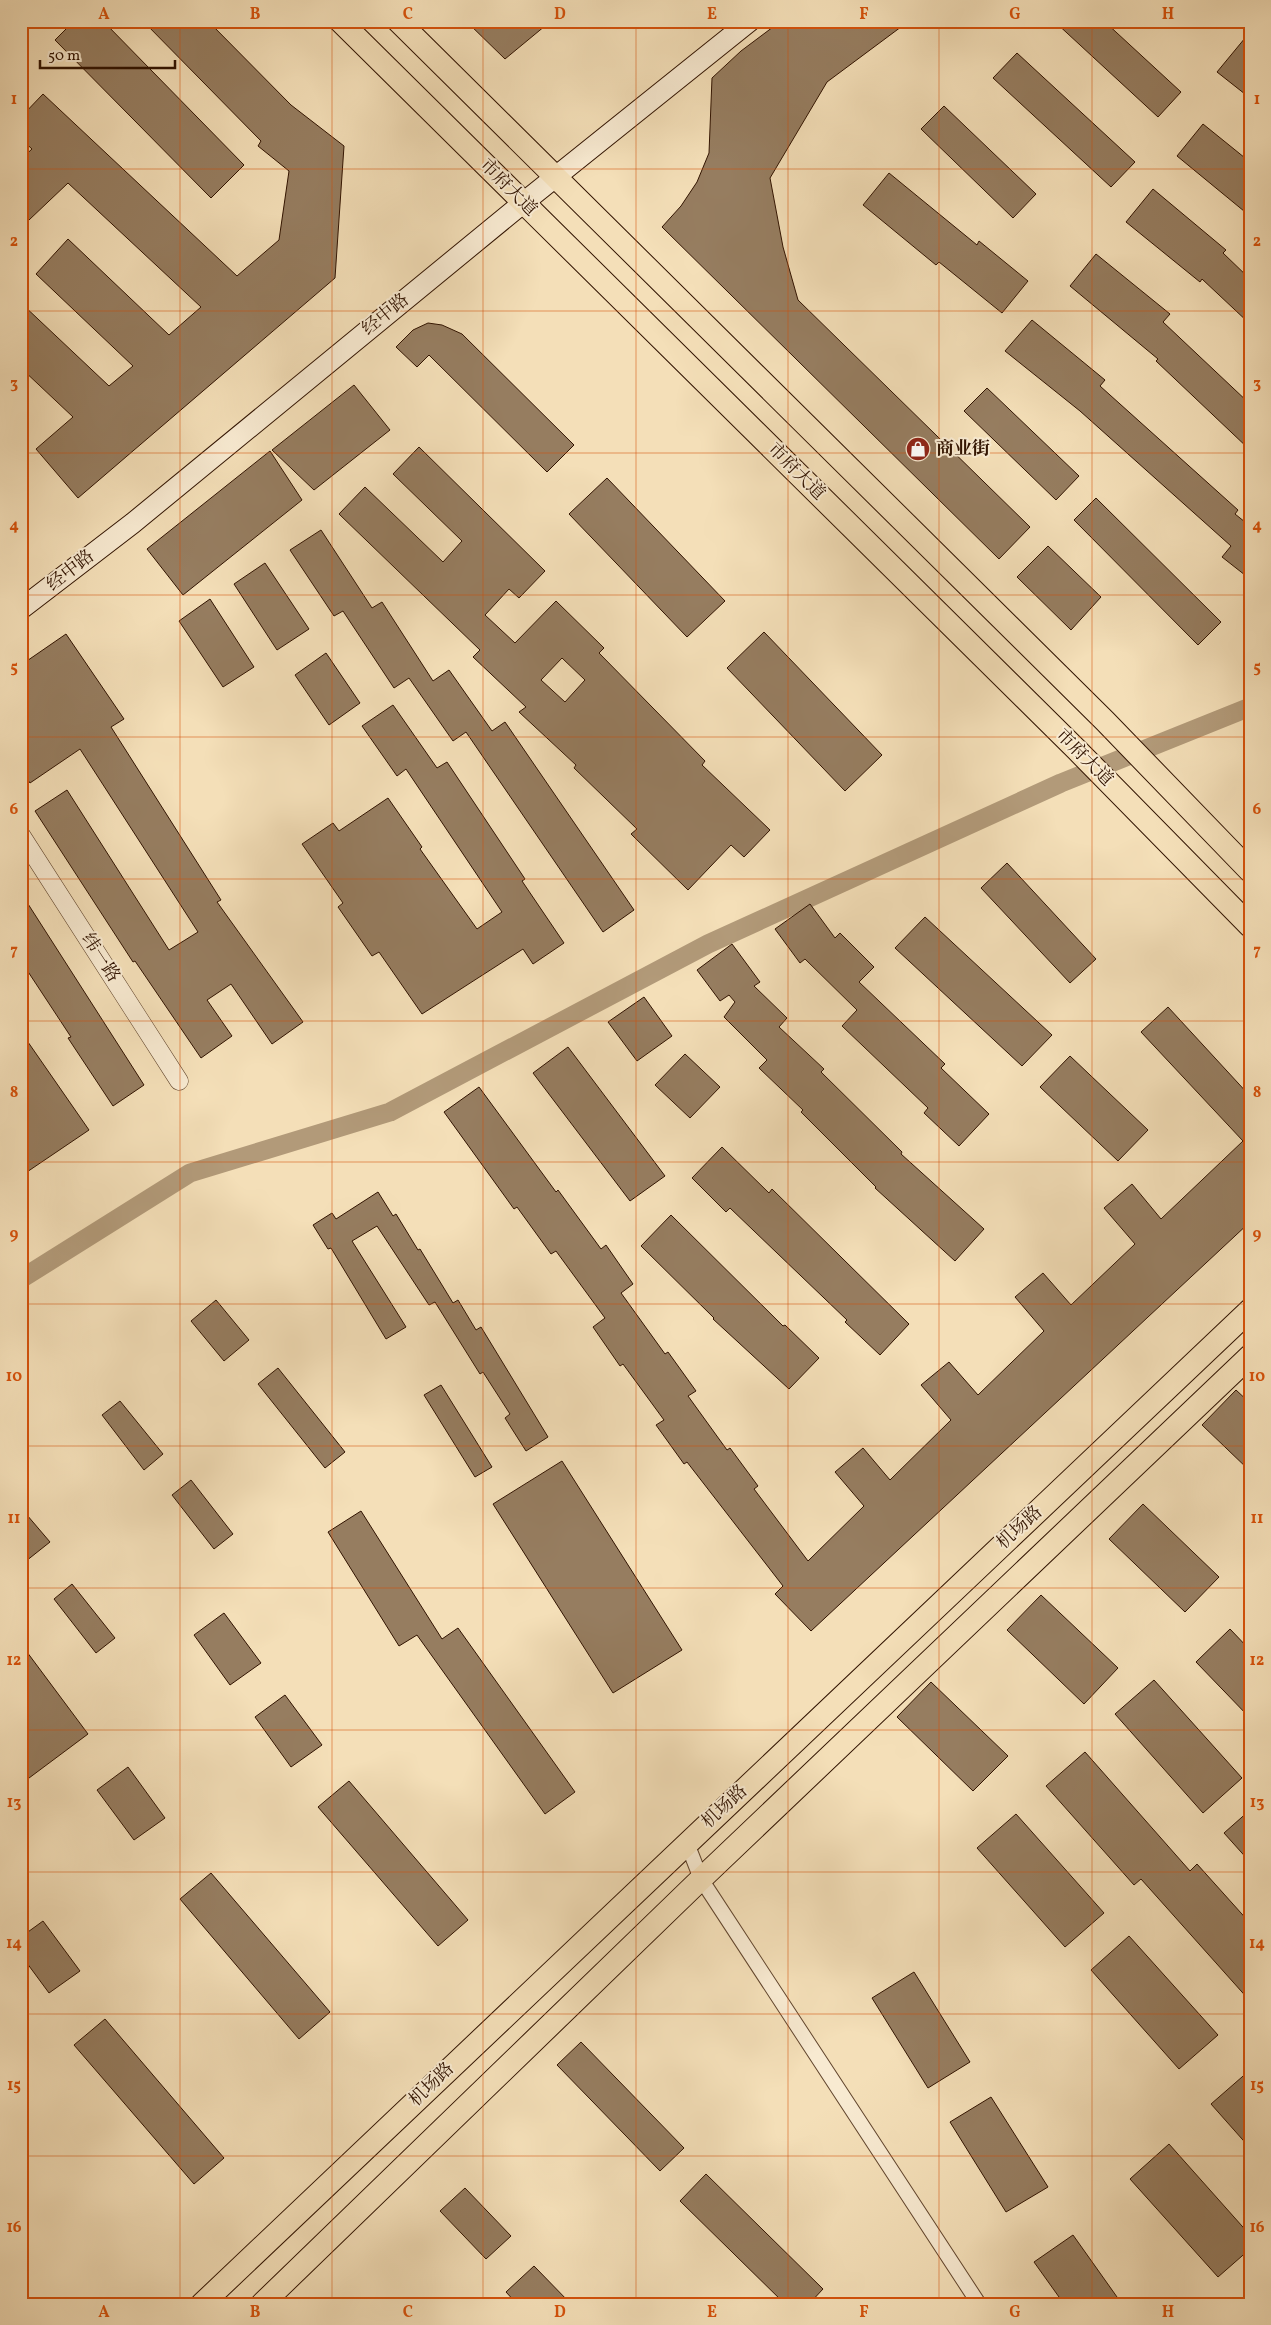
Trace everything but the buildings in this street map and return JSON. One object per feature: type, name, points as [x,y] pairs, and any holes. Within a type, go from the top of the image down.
[{"type":"main road","name":"市府大道","points":[[340,21],[1076,750],[1250,926]]},
{"type":"main road","points":[[398,21],[1091,707],[1250,870]]},
{"type":"main road","name":"经中路","points":[[21,609],[133,523],[523,202],[750,21]]},
{"type":"main road","name":"机场路","points":[[202,2304],[1250,1310]]},
{"type":"main road","name":"机场路","points":[[262,2304],[701,1879],[1250,1356]]},
{"type":"street","name":"纬一路","points":[[21,835],[179,1081]]},
{"type":"street","points":[[687,1843],[701,1879],[979,2304]]},
{"type":"waterway","points":[[21,1279],[190,1173],[390,1112],[708,944],[1061,783],[1250,707]]},
{"type":"place","name":"商业街","points":[[918,449]]}]
